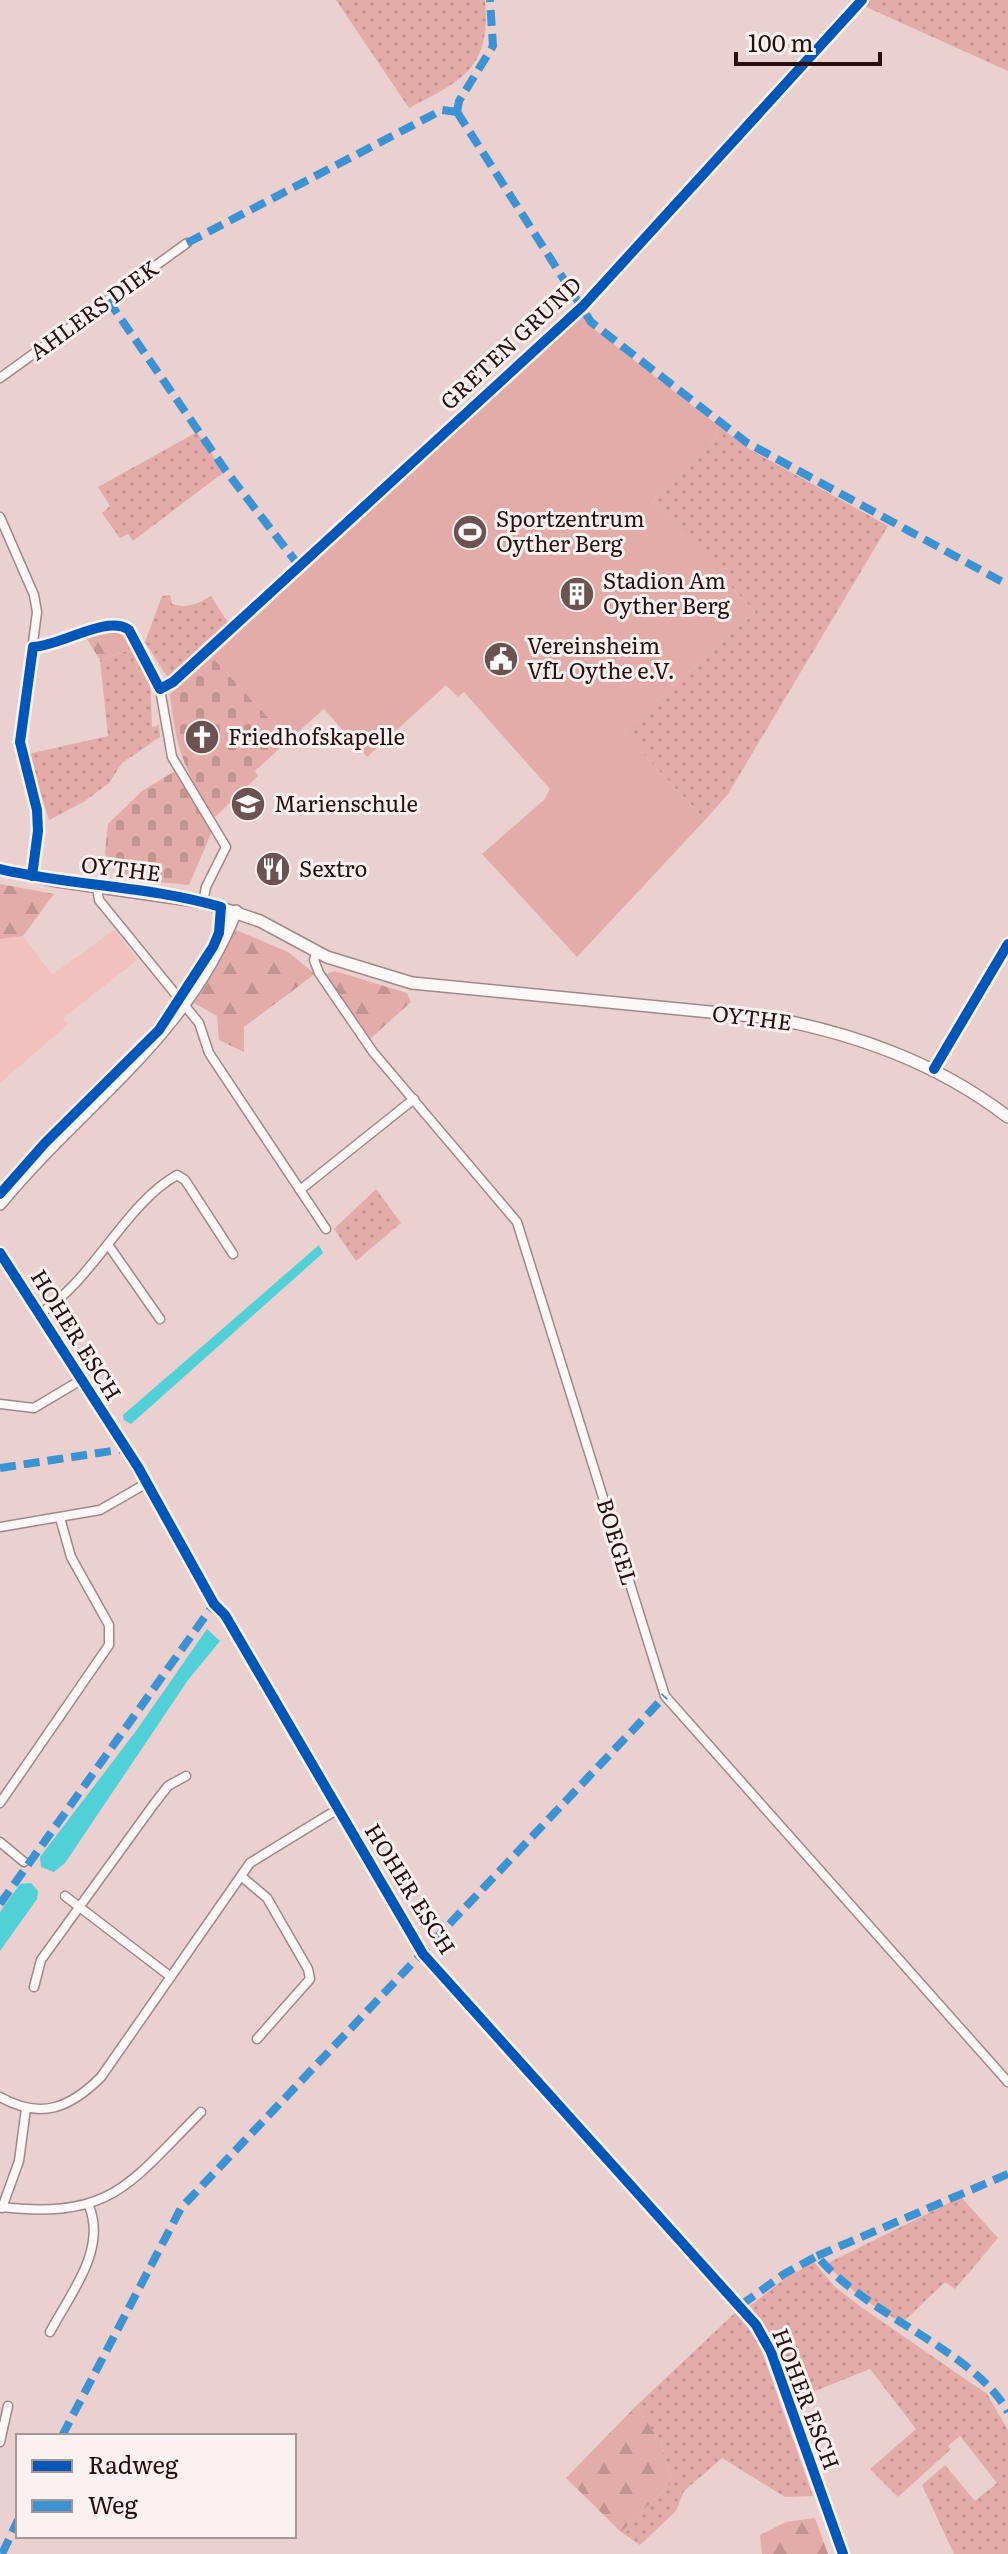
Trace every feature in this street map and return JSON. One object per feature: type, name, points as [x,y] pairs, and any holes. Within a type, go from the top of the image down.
[{"type":"main road","name":"OYTHE","points":[[0,869],[203,902],[236,911],[364,971],[412,983],[772,1018],[825,1029],[872,1043],[934,1069],[1008,1117]]},
{"type":"main road","points":[[0,1204],[50,1147],[155,1044],[222,943],[236,911]]},
{"type":"street","name":"GRETEN GRUND","points":[[160,689],[173,682],[583,306],[862,0]]},
{"type":"street","name":"AHLERS DIEK","points":[[0,378],[187,243]]},
{"type":"street","points":[[0,517],[34,595],[37,612],[20,742],[37,810],[38,831],[32,876]]},
{"type":"street","points":[[33,647],[48,647],[109,624],[121,624],[129,630],[160,689],[172,757],[226,847],[206,887],[203,902]]},
{"type":"street","name":"OYTHE","points":[[97,887],[99,900],[199,1023],[209,1053],[326,1229]]},
{"type":"street","name":"BOEGEL","points":[[317,951],[314,960],[319,973],[365,1043],[509,1210],[522,1234],[665,1696],[1008,2082]]},
{"type":"street","points":[[300,1190],[414,1099]]},
{"type":"street","points":[[39,1314],[52,1306],[109,1246],[119,1231],[177,1175],[185,1180],[233,1254]]},
{"type":"street","points":[[109,1246],[160,1319]]},
{"type":"street","name":"HOHER ESCH","points":[[0,1253],[147,1483],[214,1604],[225,1615],[423,1954],[756,2325],[771,2352],[843,2554]]},
{"type":"street","points":[[0,1404],[34,1408],[81,1380]]},
{"type":"street","points":[[0,1527],[100,1510],[147,1483]]},
{"type":"street","points":[[0,1803],[109,1645],[109,1625],[71,1557],[60,1518]]},
{"type":"street","points":[[34,1987],[41,1960],[168,1786],[186,1776]]},
{"type":"street","points":[[0,2097],[26,2108],[55,2108],[80,2098],[101,2077],[257,1856],[338,1809]]},
{"type":"street","points":[[0,1842],[24,1862]]},
{"type":"street","points":[[241,1876],[267,1898],[308,1969],[310,1979],[257,2039]]},
{"type":"street","points":[[65,1896],[171,1977]]},
{"type":"street","points":[[26,2108],[19,2161],[1,2209],[42,2212],[89,2206],[135,2178],[201,2112]]},
{"type":"street","points":[[50,2332],[94,2244],[94,2218],[89,2206]]},
{"type":"street","points":[[0,2442],[8,2406]]},
{"type":"shaded area","points":[[114,930],[137,960],[63,1018],[68,1024],[0,1083],[0,939],[23,936],[52,975]]},
{"type":"green space","points":[[336,0],[485,0],[486,23],[478,56],[459,79],[409,108]]},
{"type":"green space","points":[[870,0],[1008,0],[1008,71],[864,6]]},
{"type":"green space","points":[[583,313],[590,326],[720,427],[710,446],[652,502],[755,612],[623,732],[705,820],[577,957],[482,854],[544,800],[550,789],[464,692],[458,697],[446,685],[367,757],[324,709],[289,740],[212,657]]},
{"type":"green space","points":[[720,427],[749,449],[888,526],[728,794],[705,820],[623,732],[755,612],[652,502],[710,446]]},
{"type":"green space","points":[[197,432],[224,472],[133,541],[128,534],[120,538],[102,513],[110,506],[98,487]]},
{"type":"green space","points":[[170,595],[172,604],[183,606],[211,596],[229,624],[168,678],[145,642],[162,596]]},
{"type":"green space","points":[[105,628],[117,628],[135,648],[100,660],[85,636]]},
{"type":"green space","points":[[135,648],[150,676],[152,727],[159,725],[160,737],[122,763],[109,783],[85,801],[49,820],[28,754],[108,736],[100,660]]},
{"type":"green space","points":[[212,657],[289,740],[255,771],[258,776],[215,817],[183,759],[170,694]]},
{"type":"green space","points":[[175,771],[213,829],[189,885],[153,882],[130,876],[111,864],[105,854],[108,824],[142,791]]},
{"type":"green space","points":[[0,884],[54,894],[23,936],[0,939]]},
{"type":"green space","points":[[236,930],[288,952],[315,974],[244,1027],[244,1052],[219,1040],[217,1016],[194,1003]]},
{"type":"green space","points":[[335,971],[407,993],[411,1002],[370,1039],[323,975]]},
{"type":"green space","points":[[376,1189],[401,1223],[356,1261],[334,1229]]},
{"type":"green space","points":[[961,2197],[998,2238],[955,2289],[945,2282],[902,2323],[860,2297],[826,2264]]},
{"type":"green space","points":[[814,2262],[834,2286],[861,2307],[987,2394],[1008,2430],[1008,2554],[954,2554],[922,2485],[945,2465],[975,2501],[997,2483],[960,2436],[948,2446],[951,2449],[898,2497],[870,2469],[916,2429],[870,2369],[795,2399],[775,2344],[750,2306],[783,2280]]},
{"type":"green space","points":[[737,2311],[760,2346],[813,2496],[785,2497],[722,2458],[684,2491],[676,2511],[640,2545],[621,2532],[672,2482],[661,2442],[636,2406]]},
{"type":"green space","points":[[636,2406],[661,2442],[672,2482],[621,2532],[566,2478]]},
{"type":"green space","points":[[815,2518],[828,2554],[762,2554],[760,2535],[786,2522]]},
{"type":"water","points":[[319,1245],[323,1253],[131,1424],[124,1420],[123,1415]]},
{"type":"water","points":[[207,1629],[220,1641],[188,1680],[65,1863],[54,1872],[41,1867],[40,1857],[136,1731]]},
{"type":"water","points":[[31,1883],[38,1891],[37,1899],[0,1951],[0,1912],[20,1884]]},
{"type":"marked path","points":[[457,112],[459,101],[493,46],[490,0]]},
{"type":"marked path","points":[[187,243],[442,110],[457,112]]},
{"type":"marked path","points":[[457,112],[591,322],[746,442],[1008,585]]},
{"type":"marked path","points":[[108,300],[226,471],[300,567]]},
{"type":"marked path","points":[[0,1468],[125,1449]]},
{"type":"marked path","points":[[0,1904],[214,1604]]},
{"type":"marked path","points":[[63,2434],[181,2208],[665,1696]]},
{"type":"marked path","points":[[817,2256],[1008,2174]]},
{"type":"marked path","points":[[741,2305],[784,2274],[817,2256],[838,2278],[971,2370],[992,2390],[1008,2412]]},
{"type":"marked path","points":[[2,2554],[16,2524]]},
{"type":"cycle path","points":[[32,876],[38,831],[37,810],[20,742],[33,647],[96,628],[120,626],[129,630],[160,689],[173,682],[583,306],[862,0]]},
{"type":"cycle path","points":[[0,869],[167,895],[221,907],[219,933],[213,947],[159,1030],[45,1143],[0,1194]]},
{"type":"cycle path","points":[[934,1069],[1008,944]]},
{"type":"cycle path","points":[[0,1253],[138,1467],[214,1604],[225,1615],[423,1954],[756,2325],[771,2352],[843,2554]]},
{"type":"place","name":"Sportzentrum Oyther Berg","points":[[470,532]]},
{"type":"place","name":"Stadion Am Oyther Berg","points":[[577,594]]},
{"type":"place","name":"Vereinsheim VfL Oythe e.V.","points":[[501,659]]},
{"type":"place","name":"Friedhofskapelle","points":[[202,737]]},
{"type":"place","name":"Marienschule","points":[[248,804]]},
{"type":"place","name":"Sextro","points":[[273,869]]}]
